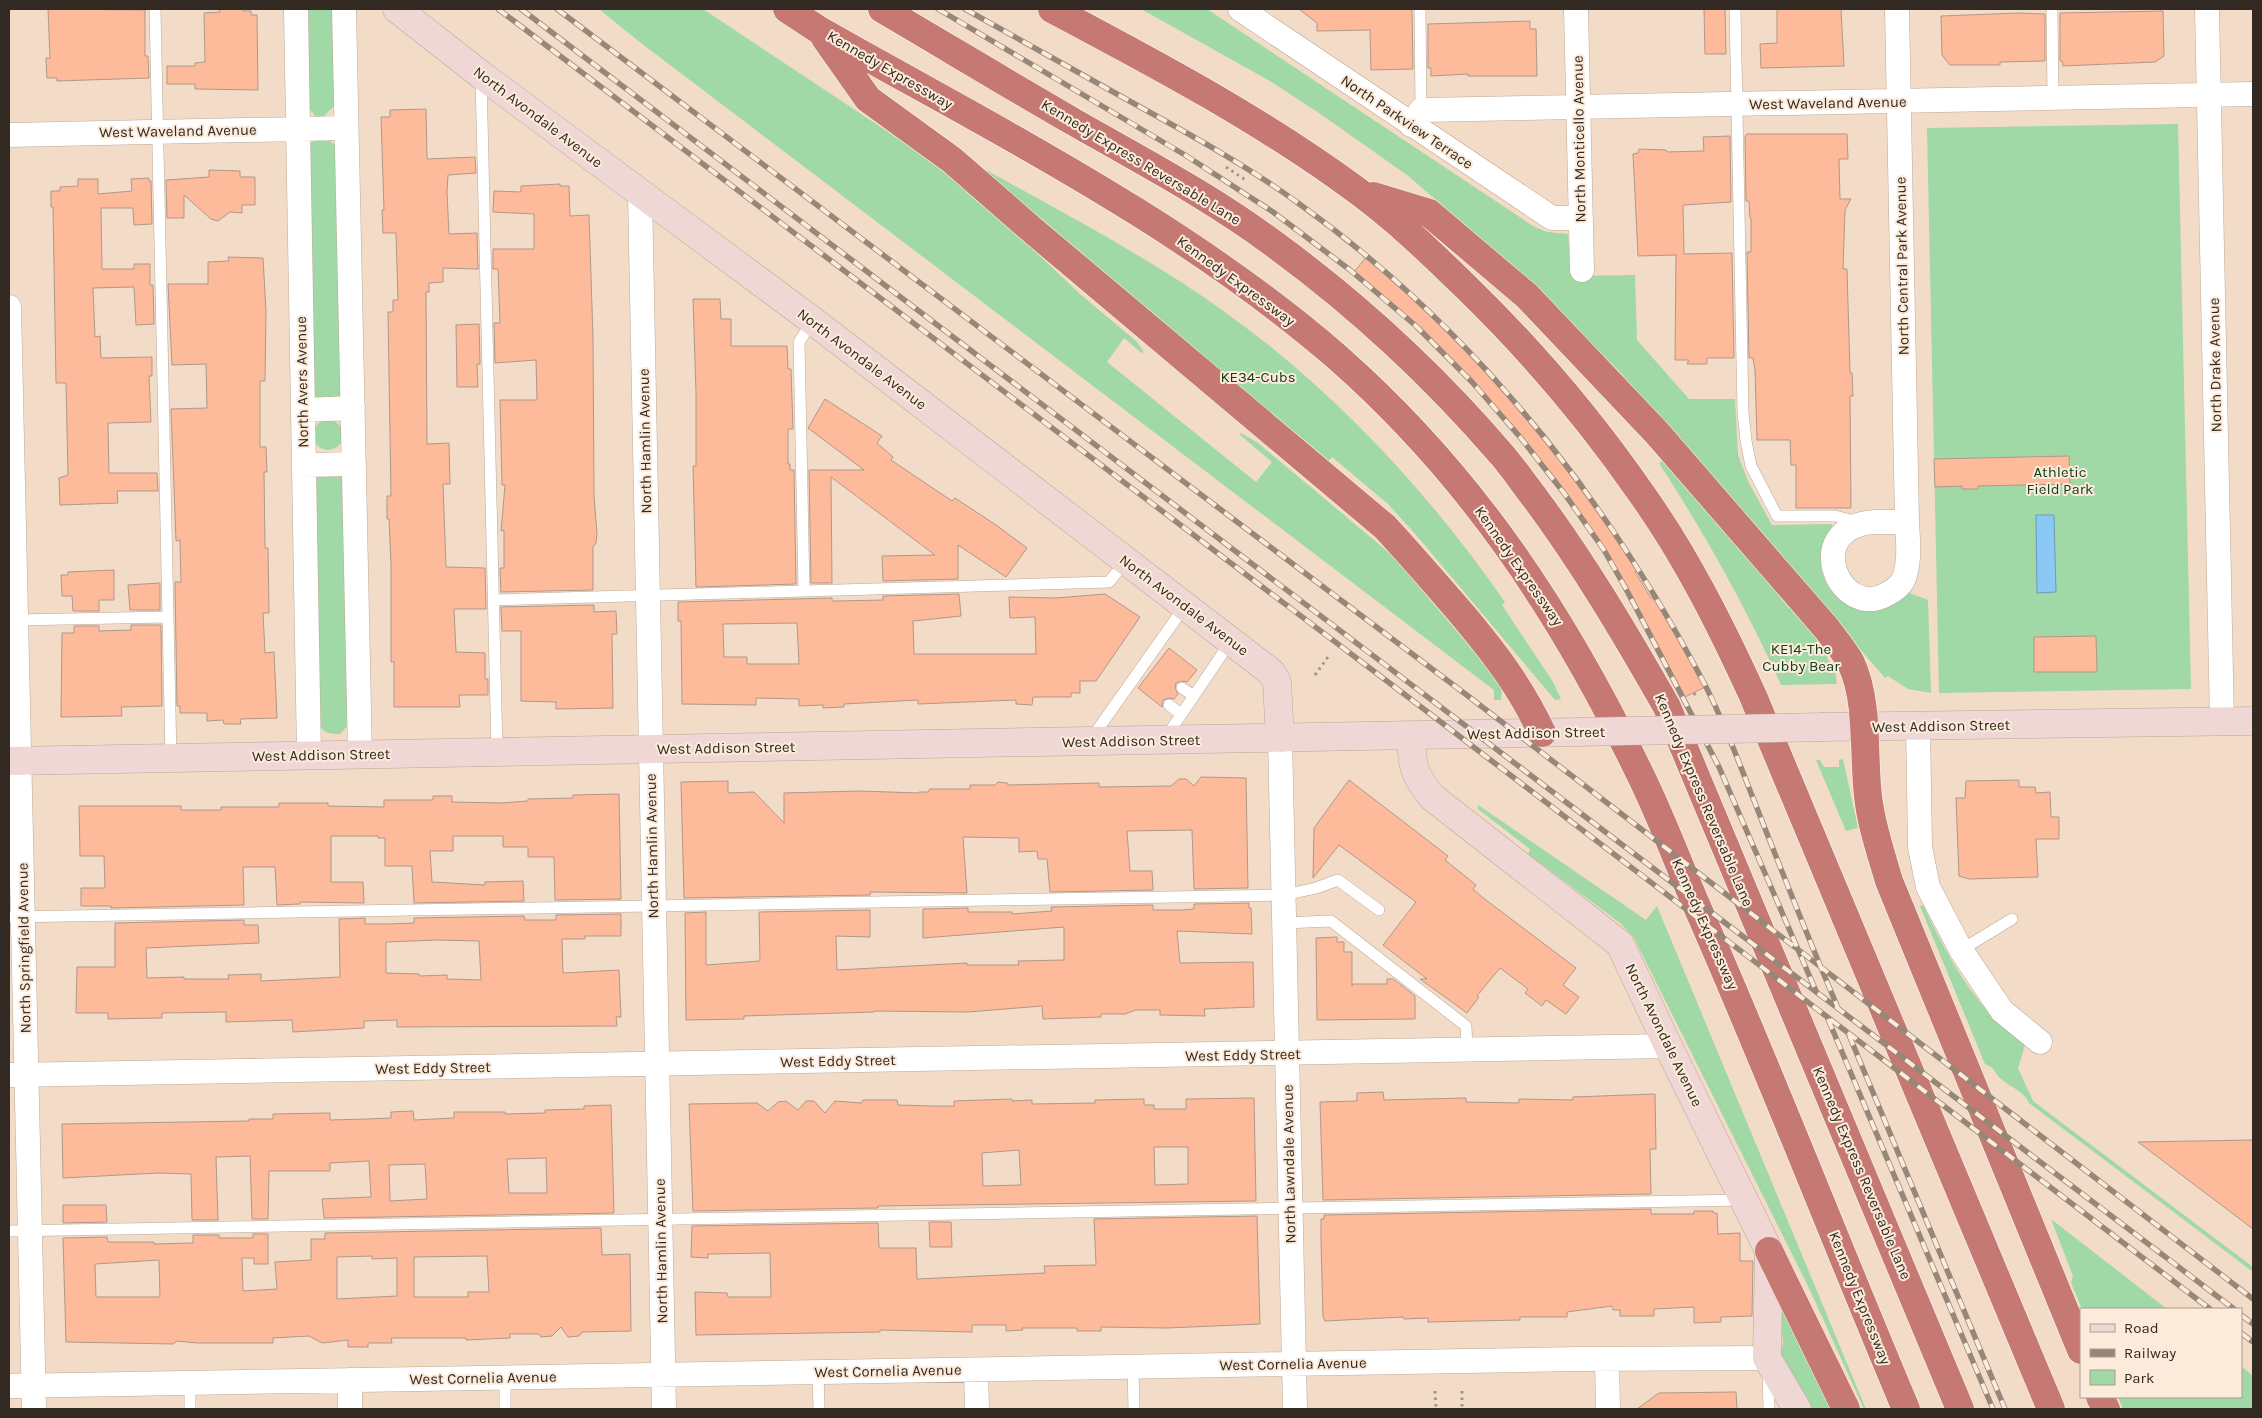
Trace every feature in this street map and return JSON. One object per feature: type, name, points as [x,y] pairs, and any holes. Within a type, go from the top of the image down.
[{"type":"highway","name":"Kennedy Expressway","points":[[787,9],[820,30],[1101,191],[1247,285],[1336,357],[1368,386],[1432,451],[1461,484],[1552,610],[1591,678],[1640,773],[1730,980],[1906,1409]]},
{"type":"highway","name":"Kennedy Express Reversable Lane","points":[[882,9],[1069,120],[1205,196],[1277,245],[1337,292],[1400,346],[1451,398],[1504,458],[1562,535],[1621,627],[1667,707],[1960,1409]]},
{"type":"highway","points":[[1052,9],[1152,62],[1259,123],[1359,192],[1393,218],[1443,265],[1550,375],[1586,418],[1642,494],[1688,567],[1730,646],[1764,722],[2051,1409]]},
{"type":"highway","points":[[820,30],[868,98],[952,160],[1031,229],[1385,527],[1420,564],[1502,663],[1530,705],[1542,733]]},
{"type":"highway","points":[[1359,192],[1429,213],[1504,276],[1561,330],[1657,433],[1827,628],[1851,663],[1858,688],[1864,727],[1868,796],[1873,826],[1889,881],[2080,1348]]},
{"type":"highway","points":[[1769,1251],[1846,1409]]},
{"type":"street","name":"North Avers Avenue","points":[[296,9],[309,756]]},
{"type":"street","points":[[344,9],[360,755]]},
{"type":"street","name":"North Avondale Avenue","points":[[397,9],[480,74],[813,321],[1271,672],[1277,682],[1280,738]]},
{"type":"street","name":"North Monticello Avenue","points":[[1576,9],[1582,270]]},
{"type":"street","name":"North Central Park Avenue","points":[[1861,523],[1848,529],[1839,538],[1833,551],[1832,565],[1836,578],[1845,589],[1857,596],[1870,598],[1884,596],[1896,589],[1904,578],[1908,563],[1897,9]]},
{"type":"street","name":"North Drake Avenue","points":[[2207,9],[2222,722]]},
{"type":"street","name":"North Parkview Terrace","points":[[1243,10],[1416,118],[1552,218],[1581,218]]},
{"type":"street","name":"West Waveland Avenue","points":[[1416,118],[1578,108],[2253,94]]},
{"type":"street","name":"West Waveland Avenue","points":[[9,135],[346,128]]},
{"type":"street","name":"North Hamlin Avenue","points":[[640,193],[664,1409]]},
{"type":"street","name":"North Springfield Avenue","points":[[9,307],[16,620],[14,761],[20,1230],[34,1386],[34,1409]]},
{"type":"street","points":[[303,410],[353,408]]},
{"type":"street","points":[[304,465],[354,464]]},
{"type":"street","points":[[1861,523],[1907,522]]},
{"type":"street","name":"West Addison Street","points":[[14,761],[1824,727],[2253,721]]},
{"type":"street","points":[[1918,726],[1920,847],[1928,888],[1961,950],[2002,1011],[2040,1042]]},
{"type":"street","name":"North Avondale Avenue","points":[[1411,736],[1412,764],[1419,781],[1432,797],[1620,944],[1769,1251],[1767,1358]]},
{"type":"street","name":"North Lawndale Avenue","points":[[1280,738],[1295,1409]]},
{"type":"street","name":"West Eddy Street","points":[[18,1075],[1668,1046]]},
{"type":"street","points":[[1767,1358],[1797,1409]]},
{"type":"street","name":"West Cornelia Avenue","points":[[9,1386],[1607,1359],[1767,1358]]},
{"type":"street","points":[[1607,1359],[1608,1409]]},
{"type":"street","points":[[976,1370],[977,1409]]},
{"type":"street","points":[[350,1380],[350,1409]]},
{"type":"lane","points":[[155,9],[171,758]]},
{"type":"lane","points":[[1416,118],[1420,9]]},
{"type":"lane","points":[[1735,9],[1743,412],[1751,466],[1777,516],[1835,516],[1861,523]]},
{"type":"lane","points":[[2052,9],[2053,98]]},
{"type":"lane","points":[[480,74],[497,752]]},
{"type":"lane","points":[[804,591],[799,342],[813,321]]},
{"type":"lane","points":[[494,600],[1109,582],[1126,561]]},
{"type":"lane","points":[[1090,741],[1163,647],[1185,606]]},
{"type":"lane","points":[[16,620],[168,618]]},
{"type":"lane","points":[[1164,740],[1231,641]]},
{"type":"lane","points":[[1195,672],[1205,680]]},
{"type":"lane","points":[[1182,688],[1194,696]]},
{"type":"lane","points":[[1169,705],[1181,714]]},
{"type":"lane","points":[[16,917],[1284,895],[1316,888],[1338,880],[1379,910]]},
{"type":"lane","points":[[1961,950],[2012,919]]},
{"type":"lane","points":[[1284,923],[1331,921],[1466,1026],[1467,1050]]},
{"type":"lane","points":[[20,1230],[1745,1200]]},
{"type":"lane","points":[[1767,1358],[1769,1409]]},
{"type":"lane","points":[[1133,1367],[1134,1409]]},
{"type":"lane","points":[[818,1372],[819,1409]]},
{"type":"lane","points":[[505,1378],[506,1409]]},
{"type":"lane","points":[[190,1383],[190,1409]]},
{"type":"path","points":[[1226,168],[1247,181]]},
{"type":"path","points":[[1315,675],[1328,657]]},
{"type":"path","points":[[1436,1391],[1436,1409]]},
{"type":"path","points":[[1461,1408],[1462,1391]]},
{"type":"green space","points":[[302,9],[334,9],[336,96],[334,106],[324,116],[316,117],[305,103]]},
{"type":"green space","points":[[599,9],[703,9],[941,167],[978,197],[1080,294],[1136,341],[1143,350],[1143,354],[1124,338],[1107,362],[1256,482],[1272,462],[1239,434],[1241,433],[1258,443],[1393,556],[1498,680],[1502,689],[1501,700],[1494,700],[1494,690],[637,40]]},
{"type":"green space","points":[[1141,9],[1207,9],[1533,226],[1547,232],[1568,234],[1571,276],[1635,275],[1637,340],[1689,399],[1735,399],[1738,455],[1748,481],[1772,525],[1832,524],[1832,529],[1822,548],[1822,571],[1829,588],[1848,604],[1860,608],[1873,609],[1897,601],[1907,592],[1928,600],[1931,693],[1908,689],[1888,676],[1885,678],[1618,370],[1498,253],[1407,175],[1319,113],[1270,81]]},
{"type":"green space","name":"Athletic Field Park","points":[[2178,124],[2191,689],[1939,693],[1927,128]]},
{"type":"green space","points":[[327,139],[335,145],[339,152],[342,394],[337,399],[322,401],[311,390],[308,145],[314,141]]},
{"type":"green space","name":"KE34-Cubs","points":[[986,170],[1110,239],[1200,295],[1269,345],[1344,411],[1413,484],[1476,562],[1505,602],[1502,605],[1553,682],[1561,699],[1555,700],[1388,504],[1332,457],[1328,462],[984,171]]},
{"type":"green space","points":[[328,420],[339,424],[343,435],[339,446],[328,450],[317,446],[313,435],[317,424]]},
{"type":"green space","name":"KE14-The Cubby Bear","points":[[1666,459],[1808,625],[1835,671],[1837,684],[1781,685],[1754,628],[1724,572],[1659,463]]},
{"type":"green space","points":[[318,472],[341,476],[345,482],[348,725],[340,734],[327,732],[317,722],[312,486]]},
{"type":"green space","points":[[1843,759],[1858,828],[1846,831],[1816,760],[1820,760],[1824,767],[1839,767],[1839,760]]},
{"type":"green space","points":[[1478,805],[1646,920],[1657,906],[1866,1409],[1864,1409],[1808,1286],[1633,936],[1620,923],[1528,854],[1530,849],[1478,809]]},
{"type":"green space","points":[[1923,905],[1945,948],[1970,989],[1994,1018],[2025,1045],[2018,1068],[2033,1101],[2253,1267],[2253,1272],[2029,1103],[2021,1093],[1996,1074],[1993,1068],[1985,1064],[1920,906]]},
{"type":"green space","points":[[2051,1219],[2166,1308],[2082,1308],[2071,1283],[2073,1276]]},
{"type":"green space","points":[[1784,1308],[1833,1409],[1811,1409],[1779,1353],[1783,1344],[1780,1309]]},
{"type":"green space","points":[[2242,1367],[2253,1376],[2252,1409],[2123,1409],[2118,1398],[2242,1398]]},
{"type":"water","points":[[2036,515],[2054,515],[2056,592],[2037,593]]},
{"type":"building","points":[[48,9],[145,10],[145,56],[148,56],[149,78],[57,81],[57,78],[47,78],[46,58],[50,58]]},
{"type":"building","points":[[219,9],[243,9],[243,11],[251,11],[251,15],[257,15],[258,90],[195,89],[195,84],[167,84],[167,66],[195,66],[195,63],[205,62],[204,13],[220,12]]},
{"type":"building","points":[[1299,9],[1412,9],[1413,69],[1371,70],[1370,30],[1317,31],[1317,23]]},
{"type":"building","points":[[1704,9],[1725,9],[1726,54],[1705,54]]},
{"type":"building","points":[[1777,9],[1841,9],[1844,66],[1761,68],[1760,44],[1777,43]]},
{"type":"building","points":[[2163,11],[2164,56],[2155,62],[2063,66],[2062,61],[2060,61],[2060,13]]},
{"type":"building","points":[[2045,14],[2045,61],[2000,62],[2000,65],[1950,65],[1942,55],[1941,16]]},
{"type":"building","points":[[1530,21],[1530,29],[1536,29],[1537,76],[1468,76],[1468,74],[1431,76],[1431,68],[1428,68],[1428,24]]},
{"type":"building","points":[[426,109],[427,159],[475,157],[476,173],[448,175],[447,192],[449,234],[477,233],[478,269],[443,268],[443,282],[429,283],[429,292],[426,292],[427,444],[449,443],[450,484],[443,484],[446,567],[485,568],[486,609],[454,609],[456,652],[485,653],[485,679],[488,679],[488,695],[459,695],[460,707],[394,707],[394,662],[391,662],[391,564],[389,519],[387,519],[387,496],[391,496],[388,312],[393,312],[393,300],[398,300],[396,233],[383,233],[381,117],[390,117],[390,110]]},
{"type":"building","points":[[1747,134],[1847,134],[1848,159],[1839,159],[1840,199],[1851,199],[1845,210],[1843,269],[1847,269],[1850,373],[1852,373],[1853,396],[1850,396],[1851,508],[1796,508],[1796,465],[1791,465],[1790,440],[1757,440],[1755,370],[1753,358],[1749,358],[1747,252],[1751,252],[1751,218],[1749,201],[1746,201],[1745,136]]},
{"type":"building","points":[[1730,136],[1731,202],[1684,205],[1683,207],[1684,254],[1732,253],[1734,358],[1707,358],[1707,364],[1687,364],[1689,360],[1675,360],[1676,255],[1638,256],[1633,154],[1638,153],[1639,149],[1666,150],[1667,152],[1704,151],[1703,137]]},
{"type":"building","points":[[209,170],[240,171],[240,177],[255,177],[255,205],[242,205],[242,213],[230,212],[218,221],[211,219],[184,195],[184,218],[167,218],[166,180],[209,177]]},
{"type":"building","points":[[149,178],[149,181],[151,181],[152,224],[134,225],[133,208],[101,208],[102,269],[134,269],[134,264],[150,264],[150,285],[153,285],[154,324],[136,325],[134,287],[93,288],[95,337],[100,336],[101,358],[152,357],[152,376],[149,376],[151,422],[108,423],[109,473],[157,473],[158,491],[117,491],[118,503],[60,505],[59,478],[68,475],[66,383],[56,383],[53,207],[51,207],[51,191],[60,191],[60,187],[78,186],[78,179],[98,179],[98,194],[132,191],[131,179]]},
{"type":"building","points":[[560,184],[560,186],[569,186],[570,216],[589,215],[593,337],[594,496],[597,534],[596,543],[593,547],[593,590],[501,592],[500,568],[504,568],[504,530],[501,531],[505,485],[502,485],[500,400],[537,400],[536,360],[495,363],[494,323],[500,323],[498,269],[493,269],[493,249],[534,249],[534,214],[493,212],[494,191],[521,192],[521,186]]},
{"type":"building","points":[[1367,256],[1434,314],[1487,367],[1545,434],[1581,481],[1640,569],[1635,572],[1651,598],[1655,596],[1705,687],[1685,697],[1623,579],[1621,581],[1599,545],[1535,456],[1471,383],[1416,327],[1354,272]]},
{"type":"building","points":[[228,257],[263,258],[266,311],[265,381],[260,381],[260,447],[266,447],[267,472],[264,472],[265,548],[268,548],[269,613],[263,613],[265,653],[274,652],[277,718],[240,719],[241,724],[224,724],[223,720],[207,721],[207,713],[180,713],[180,706],[177,706],[175,582],[181,582],[180,540],[176,541],[171,409],[207,408],[206,364],[172,365],[168,284],[208,284],[208,262],[229,261]]},
{"type":"building","points":[[693,299],[720,299],[721,319],[731,319],[731,346],[787,346],[788,369],[791,369],[793,429],[788,429],[788,464],[790,464],[790,470],[794,470],[796,584],[696,587],[693,466],[696,466],[696,392]]},
{"type":"building","points":[[479,324],[480,364],[477,364],[478,387],[457,387],[456,325]]},
{"type":"building","points":[[825,399],[882,436],[877,443],[893,457],[891,460],[952,501],[955,498],[1027,548],[1006,577],[958,545],[958,579],[883,581],[882,556],[935,555],[831,477],[832,583],[811,583],[809,470],[864,470],[808,428]]},
{"type":"building","points":[[2069,456],[2070,484],[1978,486],[1978,489],[1962,489],[1962,486],[1935,487],[1934,459]]},
{"type":"building","points":[[114,570],[114,600],[99,600],[99,611],[73,611],[72,596],[62,596],[61,575],[68,575],[68,572]]},
{"type":"building","points":[[160,583],[160,610],[130,610],[128,585]]},
{"type":"building","points":[[959,594],[961,616],[913,621],[914,654],[1036,654],[1035,617],[1010,618],[1009,597],[1056,598],[1105,594],[1140,617],[1096,681],[1080,681],[1080,693],[1071,693],[1071,697],[1033,697],[1032,705],[1016,704],[1016,700],[918,704],[918,700],[844,704],[844,707],[823,708],[823,705],[799,706],[799,699],[756,698],[756,705],[682,704],[681,621],[678,621],[678,602],[832,598],[832,601],[883,600],[883,596]],"holes":[[[797,623],[799,664],[747,664],[747,657],[724,657],[723,624]]]},
{"type":"building","points":[[594,605],[594,612],[616,611],[617,634],[612,634],[613,708],[556,709],[556,702],[521,701],[521,631],[502,631],[501,607]]},
{"type":"building","points":[[131,625],[161,625],[162,706],[121,707],[122,716],[61,717],[62,633],[74,633],[74,626],[99,626],[99,631],[131,630]]},
{"type":"building","points":[[2096,636],[2097,672],[2034,672],[2034,637]]},
{"type":"building","points":[[1169,648],[1197,670],[1187,682],[1176,683],[1175,688],[1178,694],[1174,699],[1163,700],[1162,707],[1138,688]]},
{"type":"building","points":[[1201,777],[1246,778],[1248,888],[1194,889],[1192,830],[1127,831],[1130,871],[1152,871],[1153,890],[1050,892],[1047,859],[1038,859],[1037,851],[1019,852],[1019,838],[963,837],[967,893],[870,892],[870,895],[684,898],[681,782],[728,781],[728,793],[754,792],[784,823],[784,793],[859,791],[919,793],[928,792],[930,789],[970,789],[970,785],[995,785],[998,782],[1007,783],[1008,785],[1099,783],[1099,787],[1171,786],[1179,779],[1186,779],[1194,786]]},
{"type":"building","points":[[1349,780],[1448,856],[1445,860],[1476,885],[1473,889],[1482,897],[1576,968],[1563,985],[1579,997],[1566,1014],[1546,1000],[1542,1006],[1525,993],[1528,989],[1500,968],[1477,996],[1479,997],[1467,1013],[1420,979],[1427,979],[1383,945],[1416,902],[1339,845],[1313,878],[1314,828]]},
{"type":"building","points":[[2019,780],[2019,787],[2035,787],[2036,793],[2050,792],[2051,817],[2059,817],[2059,839],[2036,839],[2038,877],[1969,879],[1959,876],[1956,798],[1965,798],[1966,781]]},
{"type":"building","points":[[619,794],[621,899],[555,900],[554,857],[528,857],[528,847],[503,847],[503,836],[453,836],[453,851],[430,851],[432,882],[485,885],[485,882],[523,881],[524,901],[414,903],[412,866],[385,866],[385,838],[378,838],[378,836],[331,836],[331,882],[363,882],[364,903],[300,902],[300,904],[277,905],[275,867],[243,867],[244,905],[111,908],[111,906],[81,906],[81,888],[105,888],[104,856],[80,856],[79,806],[181,806],[181,810],[221,810],[221,807],[279,807],[279,803],[328,803],[328,806],[384,807],[384,800],[433,800],[433,796],[452,796],[452,802],[501,803],[528,801],[528,799],[573,798],[573,795]]},
{"type":"building","points":[[1249,903],[1249,908],[1251,908],[1252,934],[1177,931],[1180,963],[1253,962],[1254,1007],[1204,1009],[1205,1016],[1160,1015],[1160,1010],[1136,1010],[1125,1014],[1101,1014],[1101,1017],[1043,1019],[1042,1006],[968,1012],[874,1011],[744,1016],[744,1019],[686,1020],[685,913],[706,912],[706,965],[760,961],[759,912],[870,910],[870,937],[836,936],[837,970],[967,963],[967,965],[1019,965],[1018,961],[1064,960],[1064,927],[923,938],[923,909],[968,908],[968,912],[1012,912],[1012,914],[1052,911],[1051,907],[1153,905],[1153,910],[1183,910],[1194,909],[1194,904]]},
{"type":"building","points":[[621,914],[621,936],[585,936],[585,939],[562,939],[563,973],[619,970],[621,1017],[616,1017],[617,1026],[397,1027],[397,1020],[364,1021],[364,1028],[293,1032],[292,1020],[226,1022],[226,1012],[162,1013],[162,1018],[108,1019],[108,1013],[76,1013],[77,967],[115,967],[115,923],[244,920],[244,925],[258,925],[259,943],[146,948],[147,978],[229,979],[228,975],[261,974],[261,981],[340,977],[339,919],[365,918],[365,924],[389,924],[414,923],[414,918],[524,916],[525,920],[556,920],[556,915]],"holes":[[[479,941],[481,980],[447,979],[447,975],[419,976],[419,974],[386,973],[386,942]]]},
{"type":"building","points":[[1337,937],[1337,942],[1344,942],[1344,952],[1352,952],[1352,986],[1353,984],[1387,984],[1387,979],[1393,979],[1415,996],[1415,1019],[1317,1020],[1316,938]]},
{"type":"building","points":[[1383,1092],[1384,1100],[1466,1098],[1466,1102],[1519,1103],[1519,1099],[1573,1100],[1573,1097],[1655,1094],[1656,1149],[1650,1149],[1651,1194],[1323,1200],[1320,1102],[1357,1101],[1357,1093]]},
{"type":"building","points":[[1254,1098],[1256,1201],[878,1206],[878,1208],[693,1211],[689,1104],[757,1103],[768,1111],[778,1102],[786,1101],[798,1110],[806,1101],[814,1101],[825,1113],[835,1101],[861,1103],[863,1100],[897,1100],[898,1105],[954,1106],[954,1101],[1012,1099],[1012,1101],[1032,1100],[1032,1104],[1095,1103],[1095,1100],[1144,1099],[1144,1105],[1154,1105],[1154,1109],[1186,1109],[1186,1099]],"holes":[[[1154,1147],[1188,1147],[1188,1184],[1155,1185]],[[1019,1150],[1021,1185],[983,1186],[982,1153]]]},
{"type":"building","points":[[611,1105],[614,1213],[324,1218],[322,1199],[371,1197],[369,1161],[330,1163],[330,1171],[269,1171],[268,1219],[252,1219],[250,1156],[216,1157],[218,1220],[192,1220],[191,1174],[159,1173],[63,1178],[62,1124],[249,1121],[249,1119],[273,1119],[273,1114],[330,1113],[330,1120],[368,1119],[391,1118],[391,1112],[413,1111],[414,1120],[454,1118],[454,1112],[545,1113],[545,1110],[584,1109],[584,1106]],"holes":[[[546,1158],[547,1193],[509,1193],[507,1159]],[[425,1164],[427,1199],[390,1201],[389,1165]]]},
{"type":"building","points":[[2253,1140],[2253,1229],[2138,1142]]},
{"type":"building","points":[[63,1205],[106,1205],[107,1222],[63,1223]]},
{"type":"building","points":[[1651,1209],[1651,1214],[1694,1214],[1694,1211],[1713,1211],[1713,1213],[1717,1213],[1718,1234],[1740,1233],[1740,1261],[1753,1261],[1752,1316],[1721,1317],[1721,1322],[1694,1323],[1694,1307],[1654,1309],[1654,1316],[1620,1316],[1620,1310],[1613,1310],[1612,1306],[1567,1312],[1567,1317],[1520,1317],[1520,1320],[1428,1322],[1428,1318],[1404,1319],[1403,1317],[1325,1321],[1323,1317],[1321,1219],[1324,1219],[1324,1215]]},
{"type":"building","points":[[1257,1216],[1260,1324],[1167,1328],[1101,1327],[1101,1331],[1077,1331],[1077,1328],[1022,1328],[1023,1330],[1006,1331],[1006,1325],[972,1325],[972,1332],[880,1330],[880,1332],[696,1335],[695,1292],[727,1293],[728,1297],[771,1297],[770,1253],[708,1254],[708,1258],[691,1257],[692,1226],[878,1223],[879,1248],[916,1248],[917,1279],[1045,1273],[1044,1266],[1096,1265],[1094,1219]]},
{"type":"building","points":[[929,1222],[951,1222],[952,1247],[930,1247]]},
{"type":"building","points":[[601,1228],[602,1255],[630,1254],[631,1331],[582,1332],[579,1336],[568,1337],[561,1327],[552,1336],[541,1337],[539,1334],[510,1334],[510,1338],[466,1340],[466,1338],[391,1338],[392,1343],[368,1343],[368,1347],[348,1347],[348,1340],[322,1343],[309,1336],[273,1338],[273,1343],[197,1343],[177,1341],[173,1344],[66,1342],[63,1238],[107,1237],[108,1242],[154,1242],[154,1244],[193,1243],[193,1235],[219,1235],[219,1238],[253,1238],[253,1234],[268,1234],[268,1264],[254,1264],[254,1258],[242,1258],[243,1291],[277,1289],[275,1262],[311,1260],[311,1239],[325,1239],[325,1233]],"holes":[[[372,1256],[372,1259],[397,1258],[397,1296],[337,1299],[337,1257]],[[487,1256],[489,1292],[468,1292],[468,1297],[414,1297],[414,1257]],[[159,1260],[160,1297],[96,1297],[95,1264]]]},
{"type":"building","points":[[1736,1392],[1737,1409],[1637,1409],[1659,1393]]},
{"type":"railway","points":[[498,9],[1408,697],[2209,1308]]},
{"type":"railway","points":[[521,9],[2233,1308]]},
{"type":"railway","points":[[557,9],[1468,696],[2253,1299]]},
{"type":"railway","points":[[938,9],[1185,155],[1273,212],[1350,270],[1416,326],[1472,382],[1520,437],[1564,493],[1604,550],[1719,767],[1816,991]]},
{"type":"railway","points":[[965,9],[1217,150],[1298,203],[1362,252],[1421,304],[1477,360],[1529,419],[1578,481],[1623,546],[1665,613],[1704,683],[1731,742],[1838,1008]]},
{"type":"railway","points":[[1828,1019],[1993,1409]]},
{"type":"railway","points":[[1849,1035],[2005,1409]]},
{"type":"railway","points":[[2242,1316],[2253,1324]]},
{"type":"railway","points":[[2242,1334],[2253,1342]]}]
